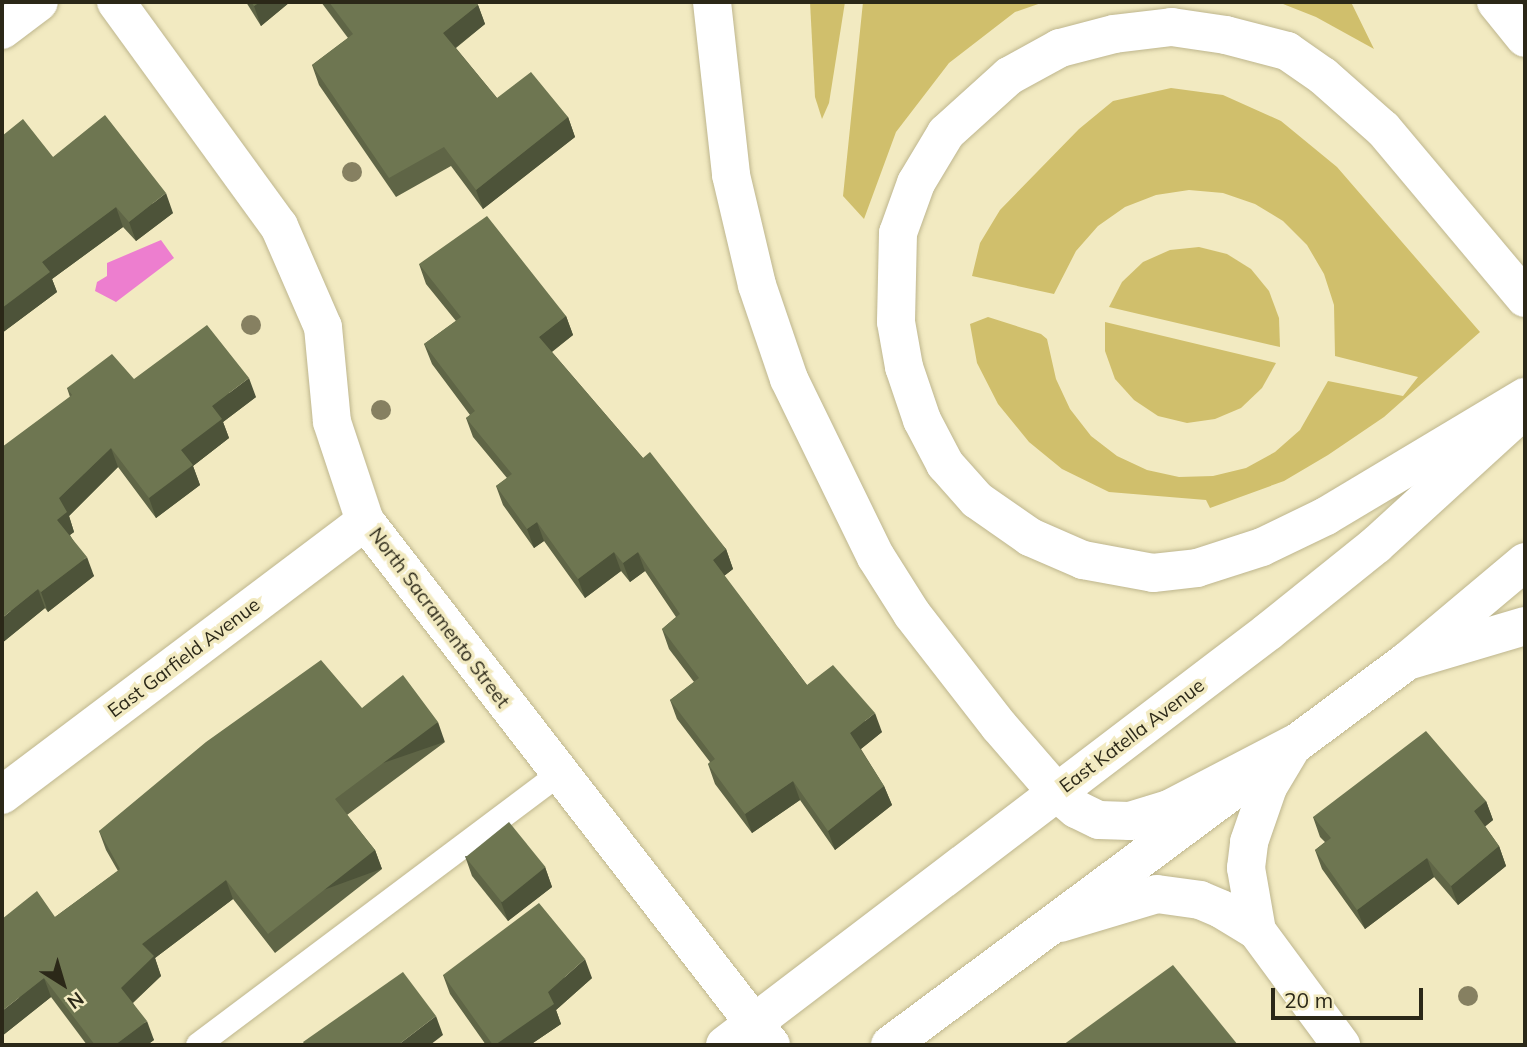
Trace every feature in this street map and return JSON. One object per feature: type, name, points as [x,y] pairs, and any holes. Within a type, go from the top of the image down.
[{"type":"main road","points":[[2,30],[39,2]]},
{"type":"main road","name":"North Sacramento Street","points":[[116,2],[279,226],[323,327],[332,422],[366,521],[558,775],[750,1038]]},
{"type":"main road","points":[[712,2],[732,176],[757,285],[789,379],[831,472],[912,614],[1057,793],[1076,809],[1099,820],[1130,821],[1170,809],[1294,744]]},
{"type":"main road","points":[[1496,2],[1525,38]]},
{"type":"main road","points":[[1525,298],[1431,184],[1352,99],[1287,51],[1226,35],[1172,27],[1114,34],[1060,48],[1009,76],[967,110],[946,133],[916,183],[898,233],[896,322],[904,367],[922,420],[945,464],[977,500],[1030,537],[1083,559],[1153,573],[1197,568],[1262,547],[1326,516],[1525,397]]},
{"type":"main road","name":"East Katella Avenue","points":[[750,1038],[1057,793],[1376,545],[1525,409]]},
{"type":"main road","name":"East Garfield Avenue","points":[[2,795],[366,521]]},
{"type":"main road","points":[[890,1045],[1407,661],[1525,562]]},
{"type":"main road","points":[[1407,661],[1525,626]]},
{"type":"main road","points":[[1257,931],[1246,868],[1249,842],[1268,787],[1294,744]]},
{"type":"main road","points":[[1048,927],[1157,894],[1200,900],[1257,931],[1340,1045]]},
{"type":"lane","points":[[198,1045],[558,775]]},
{"type":"shaded area","points":[[810,2],[845,2],[829,103],[822,119],[815,97]]},
{"type":"shaded area","points":[[863,2],[1044,2],[1015,12],[949,63],[896,132],[864,219],[843,196]]},
{"type":"shaded area","points":[[1278,2],[1351,2],[1374,49],[1316,17]]},
{"type":"shaded area","points":[[1171,88],[1223,95],[1281,121],[1337,167],[1480,332],[1384,417],[1328,455],[1284,481],[1210,508],[1206,500],[1109,492],[1062,469],[1029,442],[998,404],[977,363],[970,324],[988,317],[1041,334],[1047,339],[1056,379],[1070,409],[1091,436],[1117,456],[1147,470],[1179,477],[1213,476],[1246,468],[1275,452],[1300,430],[1328,381],[1403,396],[1418,377],[1335,356],[1334,305],[1324,274],[1307,245],[1283,221],[1255,204],[1223,193],[1189,190],[1156,195],[1125,207],[1098,226],[1076,251],[1054,294],[972,276],[980,243],[1000,210],[1079,129],[1113,101]]},
{"type":"shaded area","points":[[161,240],[174,258],[116,302],[95,291],[97,282],[107,276],[107,263]]},
{"type":"shaded area","points":[[1199,247],[1227,254],[1251,269],[1269,291],[1279,318],[1280,347],[1109,307],[1122,282],[1143,262],[1170,250]]},
{"type":"shaded area","points":[[1105,322],[1276,363],[1262,388],[1241,408],[1215,419],[1187,423],[1158,416],[1134,400],[1115,379],[1105,351]]},
{"type":"building","points":[[329,2],[476,2],[478,5],[443,33],[497,98],[531,72],[568,117],[476,190],[444,147],[389,178],[312,65],[353,34]]},
{"type":"building","points":[[105,115],[166,193],[129,222],[116,207],[42,262],[50,272],[2,308],[2,136],[23,119],[53,157]]},
{"type":"building","points":[[487,216],[566,316],[539,337],[643,458],[650,452],[726,549],[713,560],[807,685],[833,665],[875,713],[850,733],[884,786],[828,831],[793,781],[745,814],[708,764],[715,759],[670,700],[699,678],[662,629],[680,614],[638,552],[623,563],[614,552],[578,579],[537,522],[527,529],[496,486],[512,474],[466,418],[475,411],[424,344],[461,317],[419,264]]},
{"type":"building","points":[[207,325],[249,378],[212,406],[222,419],[181,450],[193,465],[149,498],[111,448],[59,498],[67,512],[57,520],[87,557],[41,592],[38,589],[2,618],[2,447],[72,395],[67,388],[112,354],[134,379]]},
{"type":"building","points":[[321,660],[362,708],[403,675],[438,722],[335,799],[375,850],[268,934],[226,880],[142,944],[154,956],[121,988],[147,1021],[115,1045],[95,1045],[44,978],[2,1011],[2,919],[37,891],[55,917],[120,869],[99,831],[206,742]]},
{"type":"building","points":[[1426,731],[1486,801],[1474,811],[1499,846],[1451,886],[1427,858],[1357,910],[1315,850],[1331,838],[1313,817]]},
{"type":"building","points":[[509,822],[546,867],[502,902],[465,857]]},
{"type":"building","points":[[539,903],[585,959],[548,992],[554,1004],[493,1045],[443,975]]},
{"type":"building","points":[[1173,965],[1238,1045],[1063,1045]]},
{"type":"building","points":[[403,972],[436,1016],[398,1045],[305,1045],[303,1042]]}]
